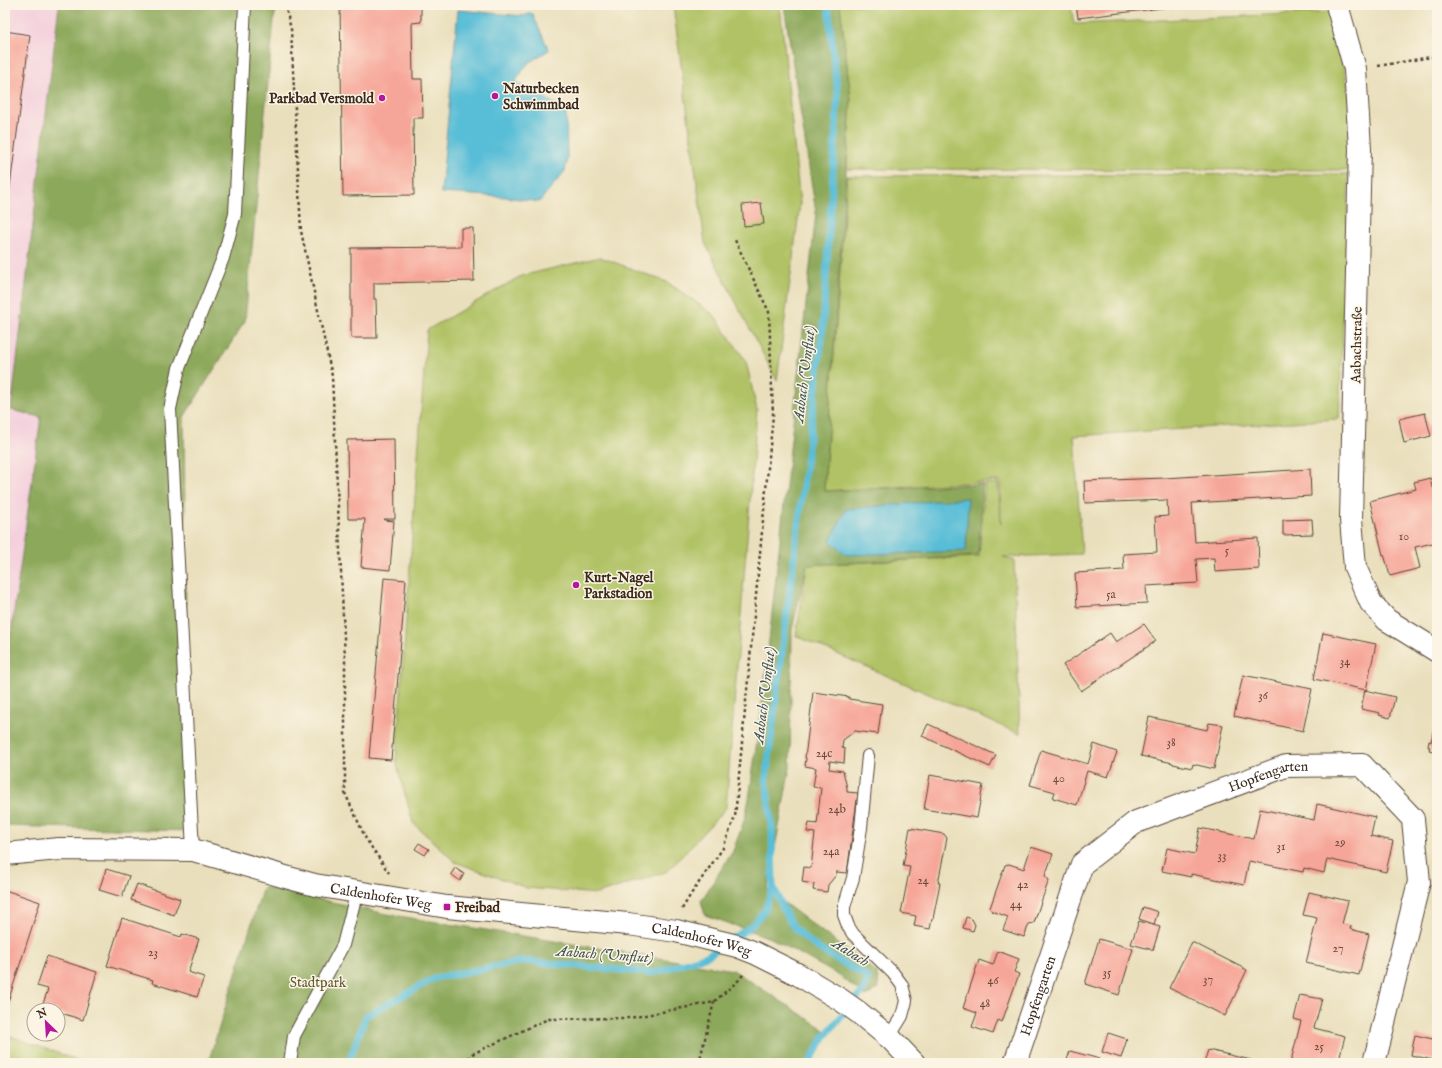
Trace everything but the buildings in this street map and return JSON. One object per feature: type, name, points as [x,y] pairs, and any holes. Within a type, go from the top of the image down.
[{"type":"street","name":"Aabachstraße","points":[[1337,5],[1356,69],[1360,148],[1351,519],[1355,567],[1371,603],[1387,620],[1437,650]]},
{"type":"street","name":"Hopfengarten","points":[[1015,1063],[1082,864],[1136,822],[1286,766],[1362,766],[1413,818],[1419,882],[1374,1063]]},
{"type":"street","name":"Caldenhofer Weg","points":[[5,854],[59,848],[193,850],[289,878],[315,884],[447,907],[628,924],[676,931],[746,950],[799,975],[850,1007],[889,1038],[914,1063]]},
{"type":"lane","points":[[193,850],[170,409],[179,368],[223,258],[235,214],[245,5]]},
{"type":"lane","points":[[868,756],[861,828],[853,878],[844,907],[844,915],[853,934],[893,973],[902,985],[906,1001],[902,1016],[889,1038]]},
{"type":"lane","points":[[290,1063],[294,1036],[343,945],[357,891]]},
{"type":"path","points":[[285,5],[290,29],[301,231],[332,376],[345,658],[345,793],[366,839],[389,873],[415,901]]},
{"type":"path","points":[[1356,69],[1437,56]]},
{"type":"path","points":[[676,931],[680,913],[691,894],[723,848],[735,817],[773,415],[769,312],[734,238]]},
{"type":"path","points":[[464,1063],[472,1054],[548,1019],[630,1018],[714,1002],[740,979],[752,960],[746,950]]},
{"type":"path","points":[[699,1063],[714,1002]]},
{"type":"shaded area","points":[[5,5],[59,5],[11,410],[41,417],[5,676]]},
{"type":"green space","points":[[59,5],[277,5],[274,19],[245,321],[184,417],[188,831],[5,826],[5,676],[41,417],[11,410]]},
{"type":"green space","points":[[673,5],[780,5],[800,204],[777,381],[705,243]]},
{"type":"green space","points":[[784,5],[840,5],[851,100],[824,491],[983,484],[978,556],[807,565],[792,630],[790,768],[767,890],[877,973],[879,988],[866,996],[838,975],[773,939],[705,915],[701,901],[733,851],[745,818],[749,799],[762,704],[816,213]]},
{"type":"green space","points":[[840,5],[1071,5],[1074,24],[1332,12],[1349,92],[1351,170],[847,169],[851,100]]},
{"type":"green space","points":[[1349,174],[1339,419],[1074,436],[1082,554],[1003,557],[1014,560],[1020,734],[796,636],[807,565],[979,557],[985,484],[998,483],[1001,524],[1000,481],[824,491],[847,176]]},
{"type":"green space","name":"Kurt-Nagel Parkstadion","points":[[600,257],[667,282],[714,315],[746,361],[757,410],[726,808],[668,871],[597,894],[527,888],[455,862],[413,823],[396,761],[427,330],[521,276]]},
{"type":"green space","name":"Stadtpark","points":[[263,887],[387,914],[733,970],[825,1030],[806,1063],[208,1063]]},
{"type":"green space","points":[[5,1034],[85,1063],[5,1063]]},
{"type":"water","name":"Naturbecken Schwimmbad","points":[[458,10],[523,16],[532,13],[549,50],[528,63],[515,82],[566,110],[567,158],[565,171],[539,202],[506,197],[441,193]]},
{"type":"water","points":[[968,498],[966,551],[846,555],[830,541],[846,509]]},
{"type":"waterway","name":"Aabach (Umflut)","points":[[731,940],[750,927],[765,910],[773,886],[772,828],[766,779],[822,338],[838,96],[828,5]]},
{"type":"waterway","name":"Aabach","points":[[773,886],[789,920],[803,936],[823,951],[863,974],[868,979],[864,990],[824,1037],[809,1063]]},
{"type":"waterway","name":"Aabach (Umflut)","points":[[348,1063],[366,1016],[435,978],[524,961],[653,973],[707,956],[720,947]]},
{"type":"place","name":"Naturbecken Schwimmbad","points":[[495,96]]},
{"type":"place","name":"Parkbad Versmold","points":[[382,98]]},
{"type":"place","name":"Kurt-Nagel Parkstadion","points":[[576,585]]},
{"type":"place","name":"Freibad","points":[[447,907]]}]
